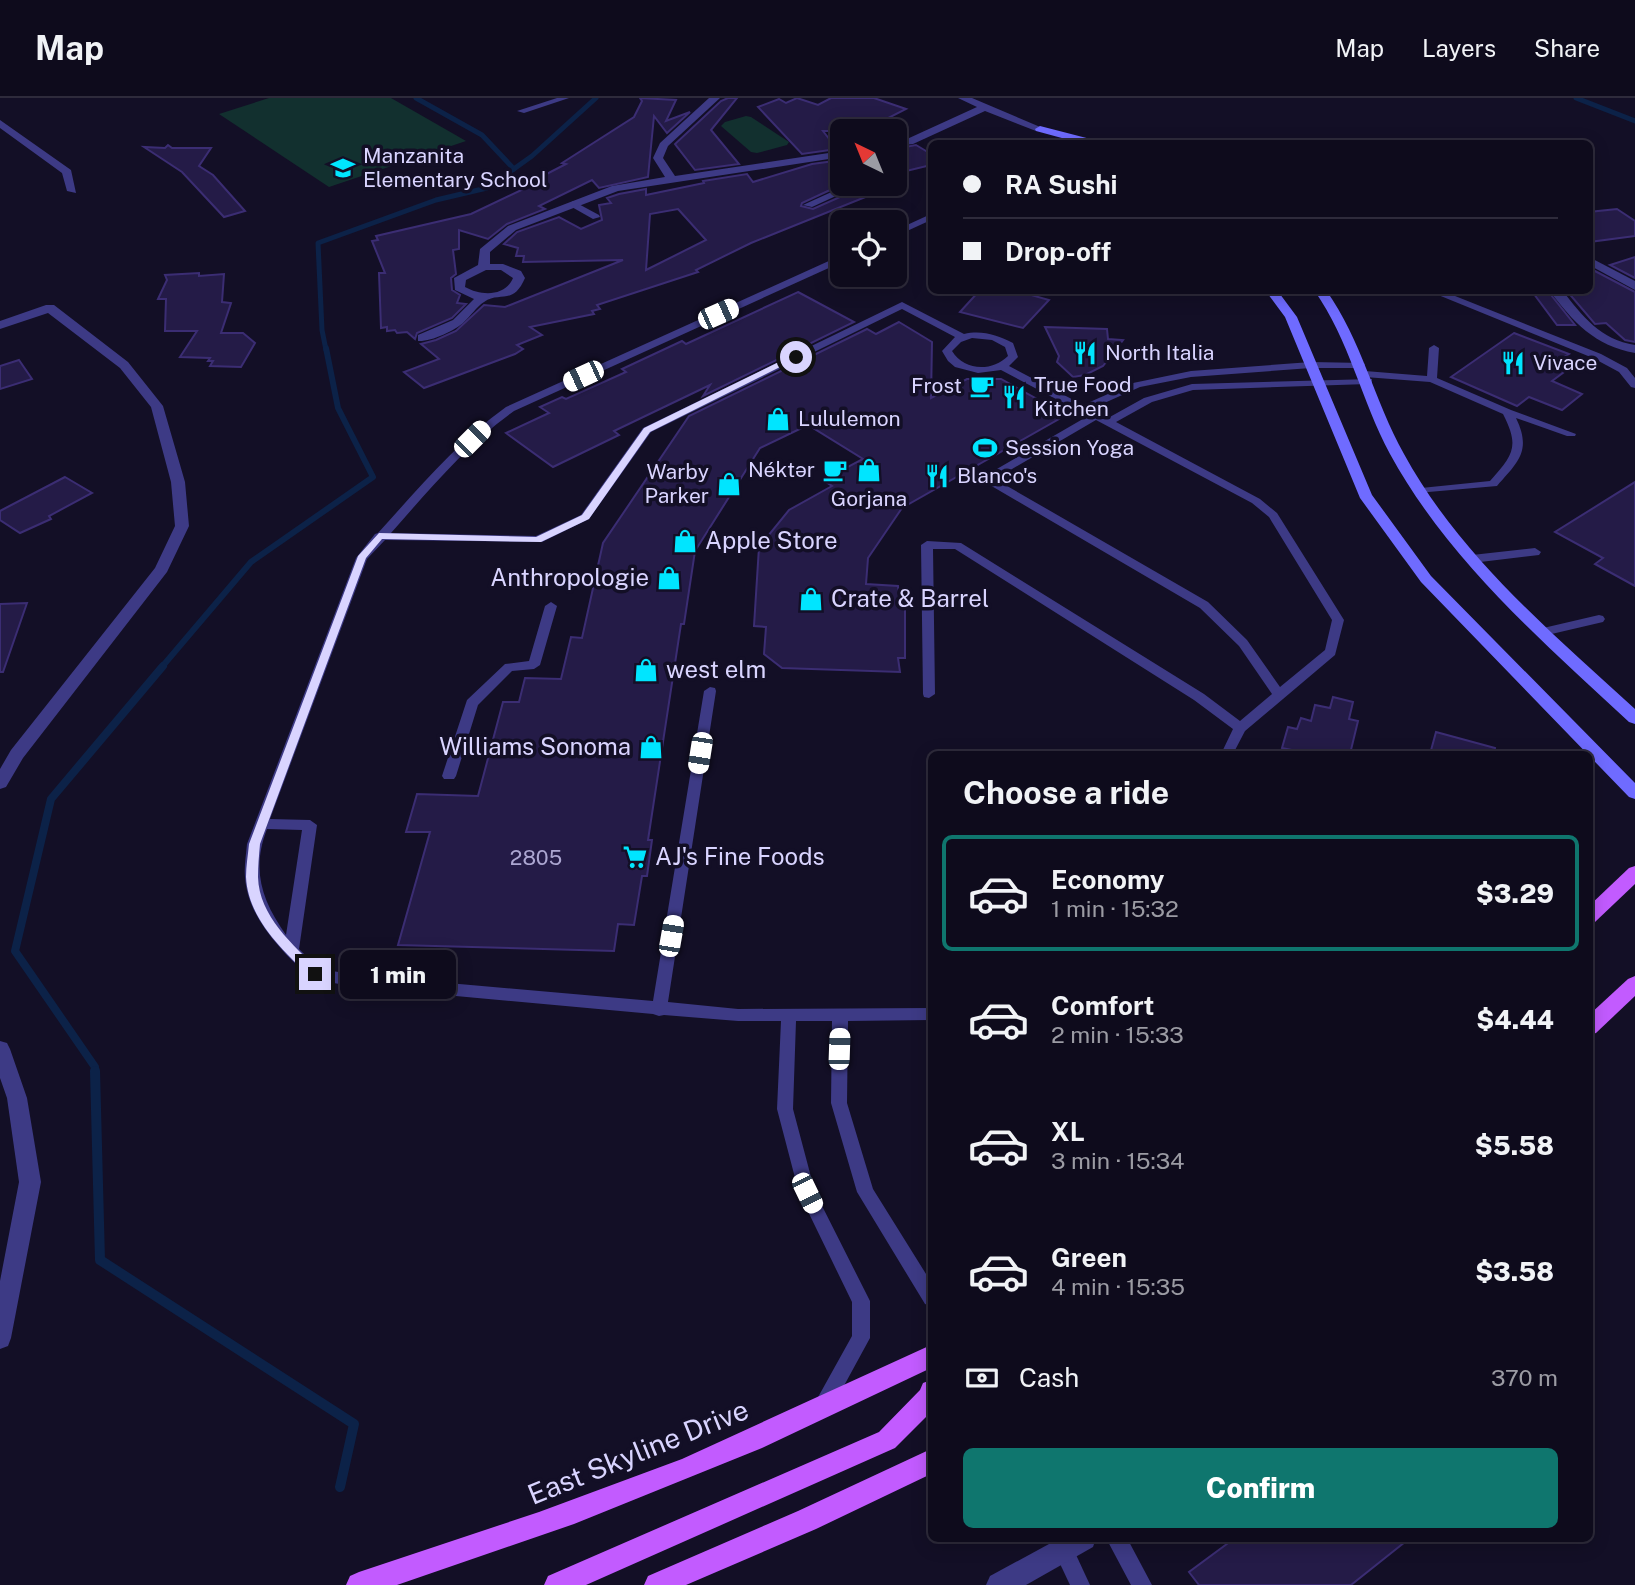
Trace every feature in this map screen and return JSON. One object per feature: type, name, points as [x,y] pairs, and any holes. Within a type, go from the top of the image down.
[{"type":"main road","points":[[1593,913],[1635,873]]},
{"type":"main road","points":[[1593,1023],[1635,984]]},
{"type":"main road","name":"East Skyline Drive","points":[[359,1585],[647,1485],[820,1410],[928,1357]]},
{"type":"main road","points":[[557,1585],[887,1440],[928,1398]]},
{"type":"main road","points":[[657,1585],[807,1520],[928,1462]]},
{"type":"street","points":[[671,178],[658,158],[664,145],[715,98]]},
{"type":"street","points":[[907,130],[967,100],[1040,129],[1083,140]]},
{"type":"street","points":[[907,142],[985,107]]},
{"type":"street","points":[[0,123],[67,172],[72,191]]},
{"type":"street","points":[[1040,129],[1059,140]]},
{"type":"street","points":[[484,267],[484,251],[512,228],[617,188],[830,156]]},
{"type":"street","points":[[808,205],[830,196]]},
{"type":"street","points":[[1593,262],[1635,286]]},
{"type":"street","points":[[484,267],[511,270],[519,278],[519,283],[508,292],[482,297],[464,292],[458,283],[465,273],[484,267]]},
{"type":"street","points":[[1274,294],[1291,317],[1365,495],[1426,579],[1635,793]]},
{"type":"street","points":[[1322,294],[1347,335],[1396,452],[1421,491],[1472,559],[1543,632],[1635,718]]},
{"type":"street","points":[[1558,294],[1586,327],[1601,339],[1620,348],[1635,349]]},
{"type":"street","points":[[422,338],[457,323],[482,297]]},
{"type":"street","points":[[0,325],[50,307],[124,365],[157,406],[178,482],[182,526],[162,569],[17,754],[0,783]]},
{"type":"street","points":[[0,1049],[16,1098],[30,1182],[0,1338]]},
{"type":"street","points":[[999,1585],[1074,1545]]},
{"type":"lane","points":[[522,111],[565,98]]},
{"type":"lane","points":[[573,204],[596,217]]},
{"type":"lane","points":[[907,228],[928,218]]},
{"type":"lane","points":[[830,263],[510,409],[477,433],[379,536],[362,558],[340,609],[254,844],[252,879],[261,912],[291,951],[315,974],[358,981],[659,1010],[738,1015],[928,1014]]},
{"type":"lane","points":[[1440,294],[1597,356],[1623,370],[1635,385]]},
{"type":"lane","points":[[379,536],[538,540],[585,517],[647,430],[902,305],[962,337]]},
{"type":"lane","points":[[1002,366],[1013,357],[1010,345],[983,335],[962,337],[947,351],[954,362],[971,369],[1002,366],[1256,501],[1273,515],[1338,620],[1331,652],[1240,728],[1228,751]]},
{"type":"lane","points":[[1432,379],[1434,348]]},
{"type":"lane","points":[[1083,409],[1137,385],[1191,374],[1311,365],[1432,379],[1507,412],[1571,434]]},
{"type":"lane","points":[[1107,423],[1148,400],[1192,387],[1318,381],[1364,373]]},
{"type":"lane","points":[[1421,491],[1493,484],[1520,449],[1520,435],[1507,412]]},
{"type":"lane","points":[[1096,416],[987,479],[1204,605],[1243,643],[1279,695]]},
{"type":"lane","points":[[929,694],[927,545],[957,545],[1199,697],[1240,728]]},
{"type":"lane","points":[[1472,559],[1535,552]]},
{"type":"lane","points":[[449,776],[472,703],[509,667],[534,664],[551,606]]},
{"type":"lane","points":[[1543,632],[1599,619]]},
{"type":"lane","points":[[659,1010],[710,691]]},
{"type":"lane","points":[[262,824],[310,825],[291,951]]},
{"type":"lane","points":[[840,1014],[839,1103],[864,1192],[928,1293]]},
{"type":"lane","points":[[789,1015],[785,1109],[788,1121],[807,1193],[861,1301],[861,1338],[820,1410]]},
{"type":"lane","points":[[1118,1542],[1142,1585]]},
{"type":"lane","points":[[1074,1545],[1080,1585]]},
{"type":"green space","name":"Manzanita Elementary School","points":[[269,98],[391,98],[466,141],[329,187],[219,114]]},
{"type":"green space","points":[[746,116],[789,142],[787,145],[757,153],[751,152],[721,126],[725,122]]},
{"type":"building","points":[[640,98],[676,100],[666,121],[690,112],[667,133],[654,116],[648,177],[599,188],[592,180],[539,206],[545,209],[507,224],[488,239],[459,230],[459,249],[453,250],[456,274],[451,278],[452,290],[460,295],[457,303],[466,304],[452,318],[417,333],[415,339],[407,332],[397,333],[395,330],[387,331],[387,327],[381,328],[379,273],[385,273],[372,241],[378,240],[376,236],[471,214],[532,185],[537,182],[533,181],[566,164],[562,163],[634,117],[642,101]]},
{"type":"building","points":[[737,98],[711,130],[739,164],[695,170],[675,144],[721,101]]},
{"type":"building","points":[[797,98],[818,105],[831,98],[874,98],[906,109],[886,119],[830,119],[830,131],[823,131],[830,140],[830,150],[802,154],[758,107],[779,99],[786,103]]},
{"type":"building","points":[[168,145],[172,148],[211,148],[199,166],[213,175],[245,211],[224,217],[182,172],[144,147],[165,148]]},
{"type":"building","points":[[916,145],[928,152],[928,166],[907,171],[907,147]]},
{"type":"building","points":[[830,162],[830,190],[802,203],[801,206],[813,209],[842,196],[868,196],[751,243],[696,270],[698,272],[597,305],[600,309],[592,311],[594,314],[530,327],[542,335],[517,345],[523,349],[515,354],[424,388],[404,372],[439,359],[421,344],[456,331],[484,305],[505,307],[623,260],[523,262],[524,256],[516,256],[518,248],[504,244],[517,232],[559,217],[581,229],[602,220],[599,205],[611,203],[607,198],[619,194],[646,189],[646,195],[704,183],[703,181],[747,174],[753,182],[812,164]],"holes":[[[678,209],[706,240],[646,270],[650,214]]]},
{"type":"building","points":[[1617,209],[1635,221],[1635,236],[1593,241],[1593,212]]},
{"type":"building","points":[[1635,257],[1635,278],[1610,265]]},
{"type":"building","points":[[1593,270],[1635,292],[1635,342],[1625,340],[1606,323],[1595,324],[1569,294],[1593,294]]},
{"type":"building","points":[[199,273],[199,276],[224,274],[222,302],[231,303],[221,333],[243,333],[255,343],[241,367],[210,366],[213,361],[208,361],[210,358],[180,357],[197,331],[165,331],[166,299],[158,299],[167,280],[165,275]]},
{"type":"building","points":[[798,292],[854,322],[703,396],[710,385],[614,431],[619,435],[553,467],[506,433],[549,413],[540,407],[562,397],[566,399],[626,372],[622,369],[682,341],[686,344]]},
{"type":"building","points":[[976,294],[1027,294],[1049,300],[1023,328],[960,312]]},
{"type":"building","points":[[1534,294],[1550,294],[1575,325],[1557,325]]},
{"type":"building","points":[[899,322],[932,342],[931,398],[967,379],[1001,379],[1066,415],[902,508],[868,558],[866,584],[898,586],[900,606],[905,608],[905,658],[898,658],[900,672],[782,668],[764,654],[766,627],[754,626],[759,547],[789,510],[832,486],[823,480],[863,459],[808,425],[760,448],[695,551],[684,624],[681,624],[648,840],[652,840],[647,876],[642,876],[634,925],[618,924],[614,951],[398,945],[430,832],[406,832],[417,794],[478,796],[503,702],[519,702],[525,678],[561,679],[571,637],[582,638],[603,543],[689,416],[867,329],[876,334]]},
{"type":"building","name":"North Italia","points":[[1045,327],[1107,329],[1108,339],[1123,340],[1103,366],[1085,375],[1073,377],[1057,362],[1059,356]]},
{"type":"building","points":[[1514,333],[1569,354],[1566,356],[1579,361],[1552,381],[1582,394],[1562,410],[1529,397],[1517,406],[1451,377]]},
{"type":"building","points":[[19,360],[32,379],[0,389],[0,366]]},
{"type":"building","points":[[65,477],[92,493],[49,516],[51,519],[20,533],[0,520],[0,511]]},
{"type":"building","points":[[1635,482],[1635,586],[1595,564],[1603,558],[1555,532]]},
{"type":"building","points":[[27,603],[3,672],[0,672],[0,604]]},
{"type":"building","points":[[1333,697],[1353,702],[1349,719],[1358,721],[1351,751],[1292,751],[1282,748],[1288,727],[1297,729],[1301,718],[1311,721],[1315,705],[1330,708]]},
{"type":"building","points":[[1436,732],[1495,748],[1494,751],[1431,751]]},
{"type":"building","points":[[1230,1542],[1405,1542],[1351,1585],[1199,1585],[1189,1572]]},
{"type":"waterway","points":[[416,98],[482,135],[514,169]]},
{"type":"waterway","points":[[514,169],[596,98]]},
{"type":"waterway","points":[[1576,98],[1635,121]]},
{"type":"waterway","points":[[326,350],[322,330],[318,243],[436,200],[487,188],[514,169]]},
{"type":"waterway","points":[[161,668],[251,562],[373,477],[338,408],[326,348]]},
{"type":"waterway","points":[[95,1071],[95,1067],[15,951],[51,799],[163,666]]},
{"type":"waterway","points":[[95,1071],[100,1260],[354,1424],[340,1487]]},
{"type":"place","name":"Manzanita Elementary School","points":[[343,168]]},
{"type":"place","name":"North Italia","points":[[1085,353]]},
{"type":"place","name":"Vivace","points":[[1513,363]]},
{"type":"place","name":"Frost","points":[[982,386]]},
{"type":"place","name":"True Food Kitchen","points":[[1014,397]]},
{"type":"place","name":"Lululemon","points":[[778,419]]},
{"type":"place","name":"Session Yoga","points":[[985,448]]},
{"type":"place","name":"Néktər","points":[[835,470]]},
{"type":"place","name":"Gorjana","points":[[869,470]]},
{"type":"place","name":"Blanco's","points":[[937,476]]},
{"type":"place","name":"Warby Parker","points":[[729,484]]},
{"type":"place","name":"Apple Store","points":[[685,541]]},
{"type":"place","name":"Anthropologie","points":[[669,578]]},
{"type":"place","name":"Crate & Barrel","points":[[811,599]]},
{"type":"place","name":"west elm","points":[[646,670]]},
{"type":"place","name":"Williams Sonoma","points":[[651,747]]},
{"type":"place","name":"AJ's Fine Foods","points":[[635,857]]},
{"type":"route","points":[[315,974],[284,944],[261,912],[252,879],[254,844],[340,609],[362,558],[379,536],[538,540],[585,517],[647,430],[796,357]]}]
